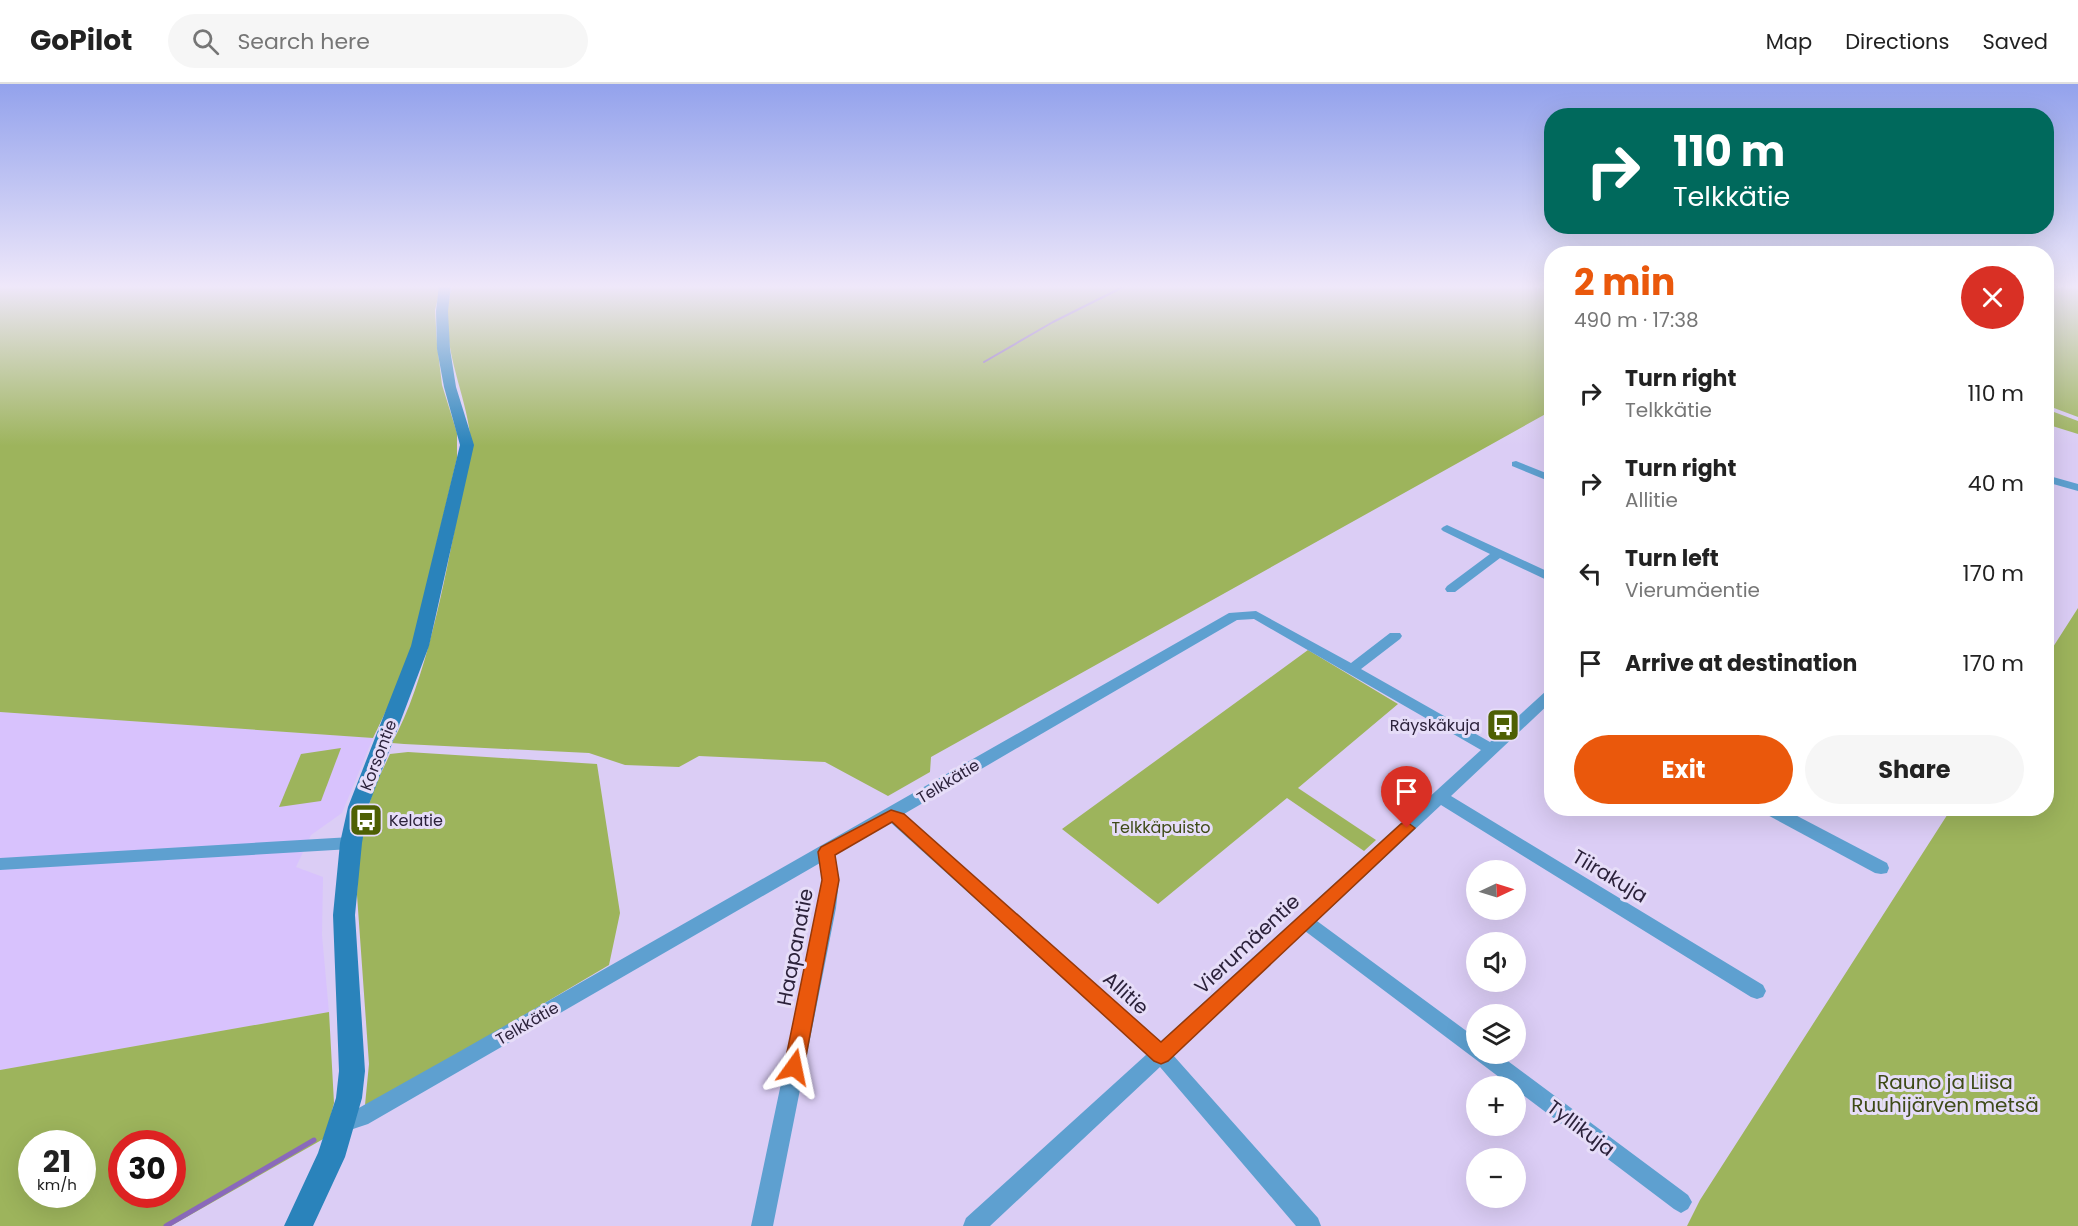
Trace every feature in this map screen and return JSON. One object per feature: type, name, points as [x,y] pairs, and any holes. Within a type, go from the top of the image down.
[{"type":"main road","name":"Korsontie","points":[[298,1226],[331,1157],[344,1122],[352,1071],[344,915],[351,843],[358,807],[420,646],[467,445],[462,420],[450,389],[443,339]]},
{"type":"street","points":[[1516,464],[1544,476]]},
{"type":"street","points":[[2054,480],[2078,488]]},
{"type":"street","points":[[1447,529],[1544,575]]},
{"type":"street","points":[[1451,589],[1498,554]]},
{"type":"street","name":"Telkkätie","points":[[344,1122],[361,1117],[750,892],[891,816],[1234,616],[1256,615],[1490,749]]},
{"type":"street","points":[[1351,670],[1395,636]]},
{"type":"street","name":"Vierumäentie","points":[[976,1225],[1544,700]]},
{"type":"street","name":"Tiirakuja","points":[[1441,797],[1757,991]]},
{"type":"street","name":"Allitie","points":[[891,816],[898,818],[1161,1055],[1310,1226]]},
{"type":"street","points":[[1783,816],[1881,868]]},
{"type":"street","points":[[0,864],[351,843]]},
{"type":"street","name":"Haapanatie","points":[[762,1226],[831,880],[826,852]]},
{"type":"street","points":[[1304,921],[1466,1042]]},
{"type":"street","name":"Tyllikuja","points":[[1497,1064],[1681,1202]]},
{"type":"shaded area","points":[[0,712],[373,738],[342,813],[311,835],[296,867],[323,877],[322,935],[329,1012],[0,1070]]},
{"type":"green space","points":[[0,339],[437,339],[442,385],[457,433],[457,458],[413,643],[395,692],[373,738],[0,712]]},
{"type":"green space","points":[[449,339],[1544,339],[1544,415],[931,757],[930,772],[888,796],[825,762],[699,756],[679,767],[625,765],[589,753],[392,743],[415,689],[434,626],[470,457],[471,443],[468,423]]},
{"type":"green space","points":[[2054,339],[2078,339],[2078,417],[2054,408]]},
{"type":"green space","points":[[2054,412],[2078,421],[2078,434],[2054,426]]},
{"type":"green space","name":"Rauno ja Liisa Ruuhijärven metsä","points":[[2078,608],[2078,1226],[1687,1226],[1700,1200],[1947,816],[2054,816],[2054,646]]},
{"type":"green space","name":"Telkkäpuisto","points":[[1308,650],[1398,704],[1298,788],[1376,840],[1364,851],[1287,798],[1158,904],[1062,829]]},
{"type":"green space","points":[[341,748],[321,801],[279,807],[301,754]]},
{"type":"green space","points":[[408,752],[597,764],[620,913],[609,965],[377,1102],[365,1105],[369,1064],[357,895],[359,839],[374,788],[390,754]]},
{"type":"green space","points":[[329,1012],[334,1103],[325,1138],[171,1226],[0,1226],[0,1070]]},
{"type":"waterway","points":[[984,362],[1023,339]]},
{"type":"waterway","points":[[166,1226],[314,1140]]},
{"type":"place","name":"Räyskäkuja","points":[[1503,725]]},
{"type":"place","name":"Kelatie","points":[[366,820]]},
{"type":"route","points":[[794,1067],[831,880],[826,852],[891,816],[898,818],[1161,1055],[1407,828]]}]
